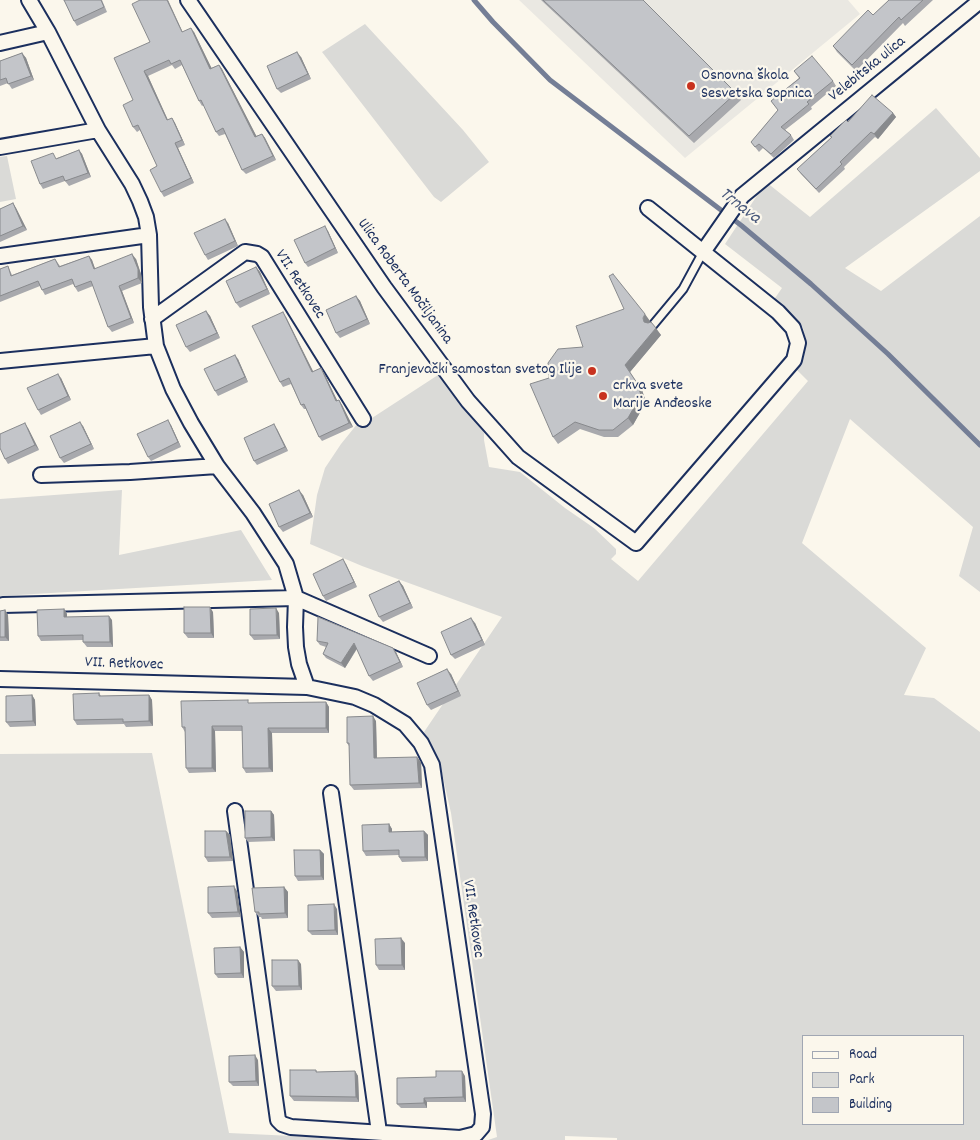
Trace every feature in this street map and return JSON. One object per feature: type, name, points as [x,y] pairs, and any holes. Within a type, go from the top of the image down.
[{"type":"street","points":[[29,0],[48,32],[98,130],[140,201],[150,235],[152,318],[156,346],[173,389],[191,423],[217,466],[253,513],[286,564],[296,598],[294,628],[299,664],[308,688]]},
{"type":"street","name":"Ulica Roberta Močiljanina","points":[[188,0],[384,287],[468,401],[518,457],[636,543],[794,360],[798,343],[793,328],[778,312],[704,252]]},
{"type":"street","name":"Velebitska ulica","points":[[704,252],[742,196],[980,1]]},
{"type":"street","points":[[0,43],[48,32]]},
{"type":"street","points":[[0,147],[98,130]]},
{"type":"street","points":[[648,208],[704,252]]},
{"type":"street","points":[[0,256],[150,235]]},
{"type":"street","name":"VII. Retkovec","points":[[152,318],[245,252],[256,254],[262,257],[363,419]]},
{"type":"street","points":[[0,361],[156,346]]},
{"type":"street","points":[[41,475],[130,472],[217,466]]},
{"type":"street","points":[[3,605],[296,598],[429,656]]},
{"type":"street","name":"VII. Retkovec","points":[[0,679],[308,688],[355,697],[374,705],[406,724],[421,743],[432,765],[483,1114],[482,1127],[476,1137],[460,1138],[291,1127],[282,1124],[278,1120],[235,811]]},
{"type":"street","points":[[331,794],[379,1132]]},
{"type":"lane","points":[[653,325],[684,289],[704,252]]},
{"type":"shaded area","name":"Osnovna škola Sesvetska Sopnica","points":[[519,0],[848,0],[860,14],[685,158]]},
{"type":"green space","points":[[365,24],[463,130],[489,162],[441,202],[434,197],[322,52]]},
{"type":"green space","points":[[936,108],[980,158],[980,171],[845,268],[881,291],[980,216],[980,592],[959,576],[973,527],[850,419],[802,543],[926,648],[904,695],[934,698],[980,732],[980,1140],[617,1140],[617,1138],[565,1136],[565,1140],[488,1140],[497,1137],[451,813],[439,760],[424,732],[502,617],[362,566],[310,544],[317,495],[325,468],[358,423],[372,418],[438,375],[484,433],[489,467],[520,472],[565,508],[594,528],[616,549],[616,554],[611,559],[638,581],[808,381],[796,369],[803,359],[806,344],[803,328],[795,318],[773,301],[782,288],[725,244],[766,182],[810,217]]},
{"type":"green space","points":[[7,156],[16,199],[0,202],[0,157]]},
{"type":"green space","points":[[122,490],[119,555],[241,530],[272,580],[0,596],[0,499]]},
{"type":"green space","points":[[152,753],[229,1133],[378,1140],[0,1140],[0,754]]},
{"type":"building","points":[[64,0],[101,0],[104,7],[74,21]]},
{"type":"building","points":[[140,0],[167,0],[182,32],[191,28],[210,69],[219,65],[255,137],[262,134],[273,156],[242,170],[223,128],[216,132],[180,60],[171,64],[169,60],[144,71],[167,120],[172,118],[182,140],[175,143],[191,178],[161,192],[150,170],[157,166],[138,125],[133,127],[123,105],[133,100],[114,58],[150,42],[132,4]]},
{"type":"building","points":[[543,0],[643,0],[736,93],[689,136]]},
{"type":"building","points":[[889,0],[923,0],[901,20],[899,17],[852,65],[833,46],[868,10],[873,15]]},
{"type":"building","points":[[297,52],[308,74],[277,89],[267,66]]},
{"type":"building","points":[[22,53],[31,76],[8,84],[6,78],[0,80],[0,61]]},
{"type":"building","points":[[812,56],[833,81],[781,127],[791,135],[771,154],[759,144],[755,147],[751,142],[778,110],[771,101],[800,78],[794,71]]},
{"type":"building","points":[[872,95],[893,113],[874,134],[871,132],[840,162],[842,164],[816,189],[797,169],[832,137],[830,136],[846,120],[848,122]]},
{"type":"building","points":[[79,150],[88,173],[65,181],[63,176],[40,184],[31,161],[53,153],[56,159]]},
{"type":"building","points":[[13,203],[23,226],[0,236],[0,209]]},
{"type":"building","points":[[225,219],[235,241],[205,255],[194,233]]},
{"type":"building","points":[[325,226],[335,248],[305,263],[294,240]]},
{"type":"building","points":[[132,254],[138,269],[138,278],[119,286],[131,318],[108,327],[91,281],[75,287],[72,279],[42,290],[38,281],[0,296],[0,269],[8,266],[11,276],[55,259],[59,267],[89,256],[94,269]]},
{"type":"building","points":[[256,267],[267,289],[236,303],[226,281]]},
{"type":"building","name":"Franjevački samostan svetog Ilije","points":[[613,274],[645,314],[644,322],[651,322],[656,328],[625,365],[637,383],[641,395],[628,418],[613,430],[599,430],[575,422],[553,437],[530,384],[549,378],[548,363],[558,349],[583,347],[576,326],[624,309],[609,276]]},
{"type":"building","points":[[356,296],[367,319],[336,333],[326,310]]},
{"type":"building","points":[[206,311],[217,333],[186,347],[176,325]]},
{"type":"building","points":[[283,312],[312,372],[321,368],[336,401],[339,400],[349,423],[319,437],[304,404],[301,405],[289,378],[280,382],[252,326]]},
{"type":"building","points":[[235,355],[245,377],[215,391],[204,369]]},
{"type":"building","points":[[58,374],[68,396],[38,410],[27,388]]},
{"type":"building","points":[[168,420],[178,442],[148,457],[137,434]]},
{"type":"building","points":[[80,422],[91,444],[60,458],[50,436]]},
{"type":"building","points":[[25,423],[35,445],[5,459],[0,448],[0,434]]},
{"type":"building","points":[[274,424],[285,447],[254,461],[244,438]]},
{"type":"building","points":[[299,490],[310,513],[279,527],[269,504]]},
{"type":"building","points":[[343,559],[354,582],[323,596],[313,574]]},
{"type":"building","points":[[399,581],[410,603],[379,617],[369,595]]},
{"type":"building","points":[[184,607],[210,607],[211,633],[184,633]]},
{"type":"building","points":[[276,608],[277,635],[250,635],[250,609]]},
{"type":"building","points":[[64,609],[64,617],[109,616],[110,642],[83,642],[83,635],[38,636],[37,610]]},
{"type":"building","points":[[5,610],[5,637],[0,637],[0,611]]},
{"type":"building","points":[[318,617],[393,648],[400,662],[369,676],[354,643],[341,663],[323,654],[328,643],[317,641]]},
{"type":"building","points":[[471,618],[482,640],[451,655],[441,632]]},
{"type":"building","points":[[447,669],[458,691],[427,705],[417,683]]},
{"type":"building","points":[[99,693],[99,696],[149,695],[149,721],[123,722],[123,719],[74,720],[73,694]]},
{"type":"building","points":[[32,695],[33,721],[6,722],[6,696]]},
{"type":"building","points":[[248,700],[248,703],[326,702],[326,728],[268,728],[269,768],[243,768],[242,726],[212,726],[212,768],[186,768],[185,727],[182,727],[181,701]]},
{"type":"building","points":[[373,716],[374,758],[417,757],[419,783],[350,785],[347,717]]},
{"type":"building","points":[[245,811],[271,811],[271,837],[245,838]]},
{"type":"building","points":[[389,824],[389,832],[424,831],[425,857],[399,857],[399,850],[363,851],[362,825]]},
{"type":"building","points":[[205,831],[226,831],[230,857],[205,857]]},
{"type":"building","points":[[294,850],[320,850],[321,876],[295,876]]},
{"type":"building","points":[[234,886],[238,912],[208,913],[208,887]]},
{"type":"building","points":[[284,887],[285,913],[259,914],[259,912],[255,912],[252,888]]},
{"type":"building","points":[[334,904],[335,930],[308,931],[308,905]]},
{"type":"building","points":[[401,938],[402,965],[376,965],[375,939]]},
{"type":"building","points":[[240,947],[241,973],[215,974],[214,948]]},
{"type":"building","points":[[272,960],[298,960],[299,986],[272,986]]},
{"type":"building","points":[[255,1055],[256,1081],[229,1082],[229,1056]]},
{"type":"building","points":[[290,1070],[316,1070],[316,1072],[355,1071],[356,1097],[290,1096]]},
{"type":"building","points":[[436,1071],[462,1071],[463,1097],[424,1098],[424,1103],[397,1104],[397,1078],[436,1077]]},
{"type":"waterway","name":"Trnava","points":[[474,0],[550,80],[742,226],[811,284],[888,354],[980,445]]},
{"type":"place","name":"Osnovna škola Sesvetska Sopnica","points":[[691,86]]},
{"type":"place","name":"Franjevački samostan svetog Ilije","points":[[592,371]]},
{"type":"place","name":"crkva svete Marije Anđeoske","points":[[603,396]]}]
